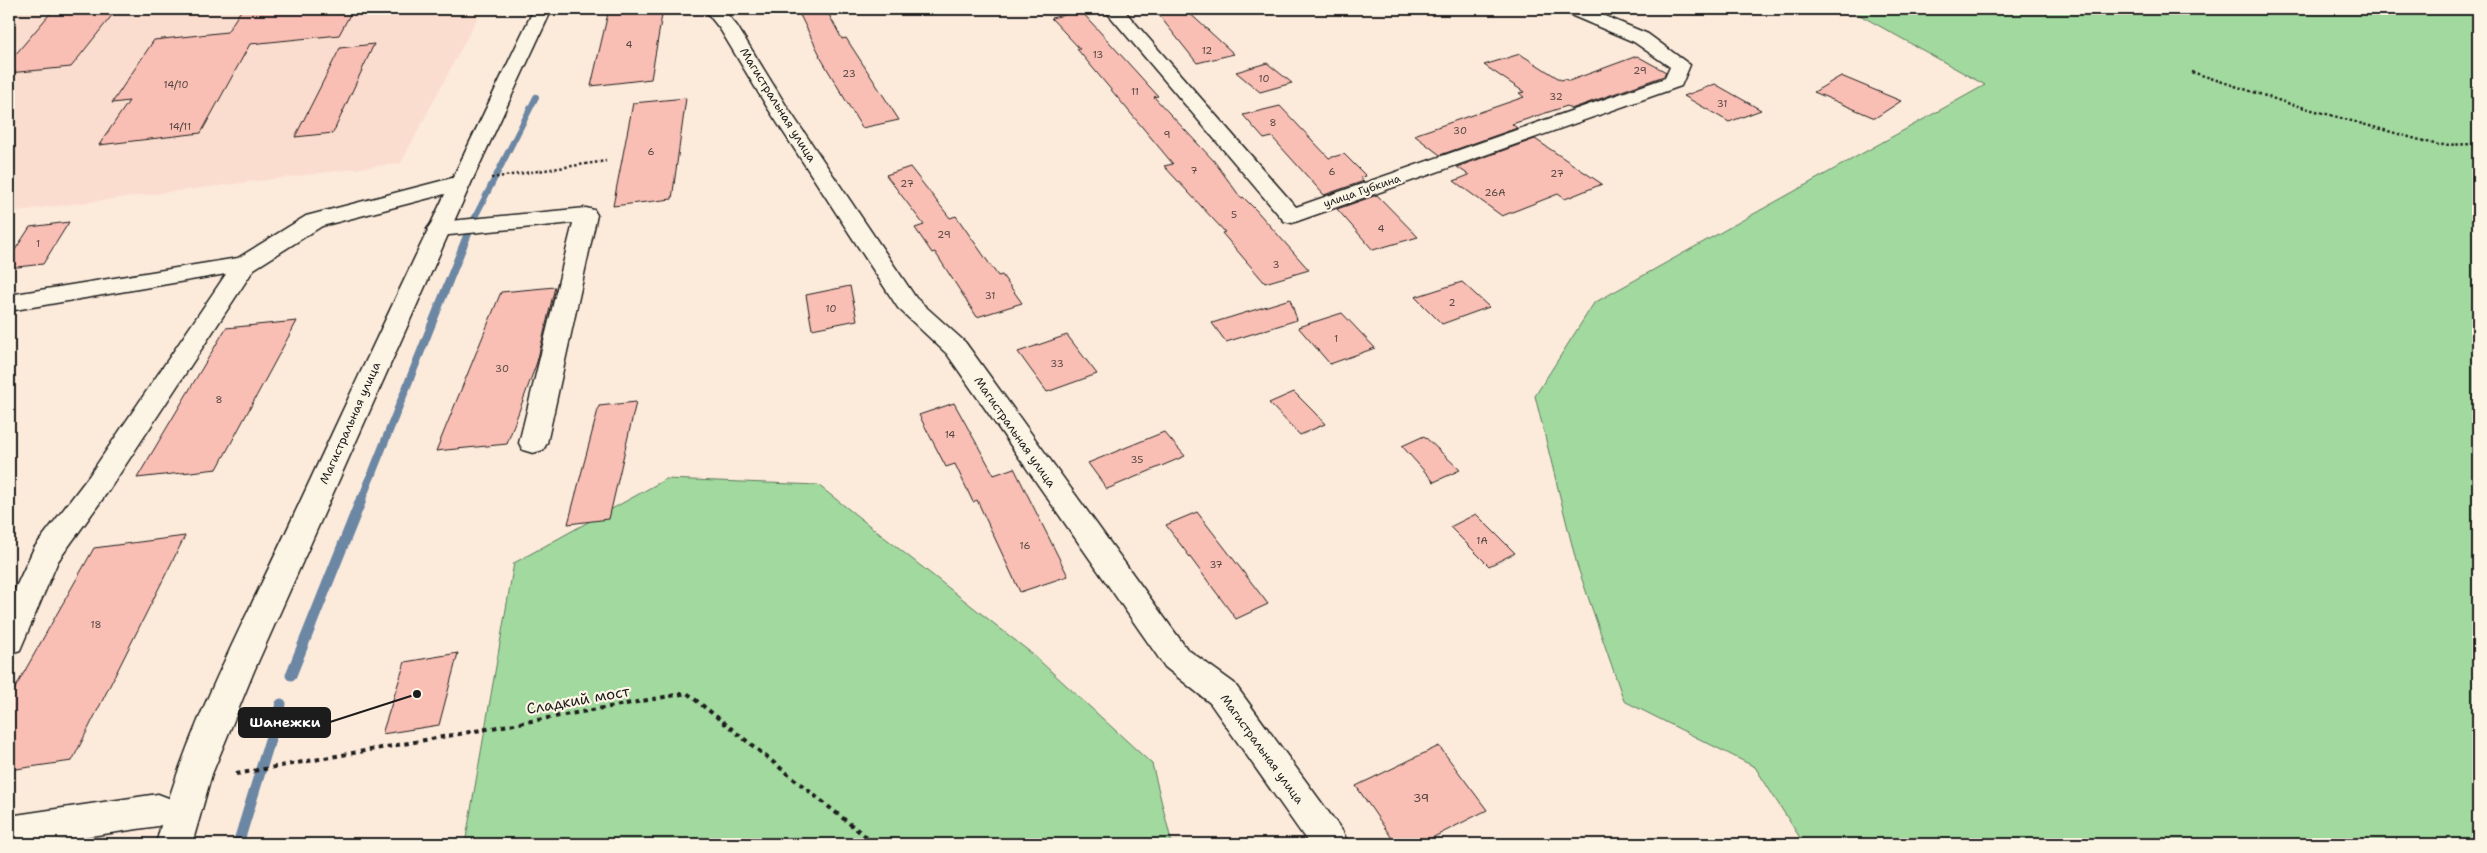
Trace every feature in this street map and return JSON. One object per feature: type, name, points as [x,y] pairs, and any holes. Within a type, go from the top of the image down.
[{"type":"street","name":"Магистральная улица","points":[[174,844],[194,774],[238,671],[460,183],[542,9]]},
{"type":"street","name":"Магистральная улица","points":[[713,9],[728,26],[778,107],[906,302],[956,348],[1176,658],[1222,693],[1330,844]]},
{"type":"street","name":"улица Губкина","points":[[1113,9],[1292,216],[1674,82],[1680,65],[1640,38],[1574,9]]},
{"type":"street","points":[[9,303],[245,264],[314,221],[460,183]]},
{"type":"street","points":[[439,229],[586,215],[533,443]]},
{"type":"street","points":[[9,641],[16,618],[45,556],[99,483],[245,264]]},
{"type":"street","points":[[9,832],[158,810]]},
{"type":"path","points":[[2192,72],[2287,103],[2438,146],[2478,144]]},
{"type":"path","points":[[487,179],[606,161]]},
{"type":"path","name":"Сладкий мост","points":[[236,774],[687,693],[875,844]]},
{"type":"shaded area","points":[[9,9],[482,9],[401,163],[9,212]]},
{"type":"green space","points":[[1849,9],[2478,9],[2478,844],[1804,844],[1755,767],[1624,701],[1577,565],[1535,396],[1594,303],[1985,85]]},
{"type":"green space","points":[[666,479],[818,485],[1030,652],[1152,764],[1172,844],[465,844],[514,563]]},
{"type":"building","points":[[54,9],[117,9],[71,67],[9,73],[9,62]]},
{"type":"building","points":[[242,9],[353,9],[339,35],[250,44],[201,133],[99,145],[129,101],[112,103],[154,40],[227,32]]},
{"type":"building","points":[[609,9],[663,9],[651,79],[591,86]]},
{"type":"building","points":[[797,9],[826,9],[842,39],[846,38],[899,120],[862,128],[819,55]]},
{"type":"building","points":[[1154,9],[1185,9],[1234,54],[1197,63]]},
{"type":"building","points":[[1081,11],[1158,96],[1154,97],[1214,161],[1241,198],[1243,197],[1256,210],[1309,270],[1265,283],[1222,233],[1225,232],[1164,166],[1173,164],[1077,49],[1080,49],[1051,18]]},
{"type":"building","points":[[374,44],[333,133],[295,137],[340,48]]},
{"type":"building","points":[[1520,54],[1561,80],[1569,81],[1637,56],[1666,72],[1664,76],[1571,109],[1567,106],[1512,124],[1517,128],[1440,155],[1414,135],[1524,97],[1519,93],[1524,92],[1484,65]]},
{"type":"building","points":[[1267,63],[1292,83],[1260,92],[1236,72]]},
{"type":"building","points":[[1841,76],[1901,101],[1875,118],[1814,92]]},
{"type":"building","points":[[1715,84],[1761,110],[1729,122],[1684,96]]},
{"type":"building","points":[[686,98],[672,199],[613,206],[633,103]]},
{"type":"building","points":[[1280,106],[1329,158],[1344,154],[1366,176],[1360,178],[1364,181],[1324,195],[1272,137],[1264,139],[1243,115]]},
{"type":"building","points":[[1535,139],[1602,184],[1565,199],[1558,194],[1502,216],[1454,181],[1469,175],[1457,167]]},
{"type":"building","points":[[910,167],[950,218],[956,216],[998,276],[1002,275],[1022,303],[977,317],[935,252],[932,253],[915,228],[924,225],[886,175]]},
{"type":"building","points":[[1377,195],[1418,237],[1373,250],[1337,209]]},
{"type":"building","points":[[69,222],[43,264],[9,268],[9,259],[30,227]]},
{"type":"building","points":[[1462,282],[1489,307],[1442,324],[1415,297]]},
{"type":"building","points":[[850,286],[857,320],[812,329],[806,295]]},
{"type":"building","points":[[555,287],[537,362],[507,444],[436,451],[501,292]]},
{"type":"building","points":[[1290,299],[1297,320],[1226,342],[1212,323]]},
{"type":"building","points":[[1342,313],[1375,348],[1330,364],[1298,327]]},
{"type":"building","points":[[297,321],[217,469],[137,478],[226,328]]},
{"type":"building","points":[[1067,335],[1097,374],[1047,392],[1018,352]]},
{"type":"building","points":[[1294,392],[1325,424],[1300,435],[1269,403]]},
{"type":"building","points":[[636,402],[609,519],[568,524],[599,406]]},
{"type":"building","points":[[954,403],[994,475],[1014,468],[1068,576],[1020,592],[977,500],[973,502],[955,464],[946,467],[919,415]]},
{"type":"building","points":[[1164,432],[1185,456],[1107,489],[1088,463]]},
{"type":"building","points":[[1424,436],[1460,470],[1434,482],[1402,446]]},
{"type":"building","points":[[1197,512],[1268,604],[1236,619],[1166,525]]},
{"type":"building","points":[[1476,514],[1515,553],[1489,566],[1450,527]]},
{"type":"building","points":[[185,536],[72,761],[9,770],[9,699],[94,548]]},
{"type":"building","points":[[458,653],[439,725],[382,734],[405,662]]},
{"type":"building","points":[[1439,746],[1487,810],[1420,844],[1396,844],[1356,786]]},
{"type":"waterway","points":[[474,219],[536,97]]},
{"type":"waterway","points":[[361,501],[469,231]]},
{"type":"waterway","points":[[291,675],[361,500]]},
{"type":"waterway","points":[[238,844],[281,704]]},
{"type":"place","name":"Шанежки","points":[[417,694]]}]
